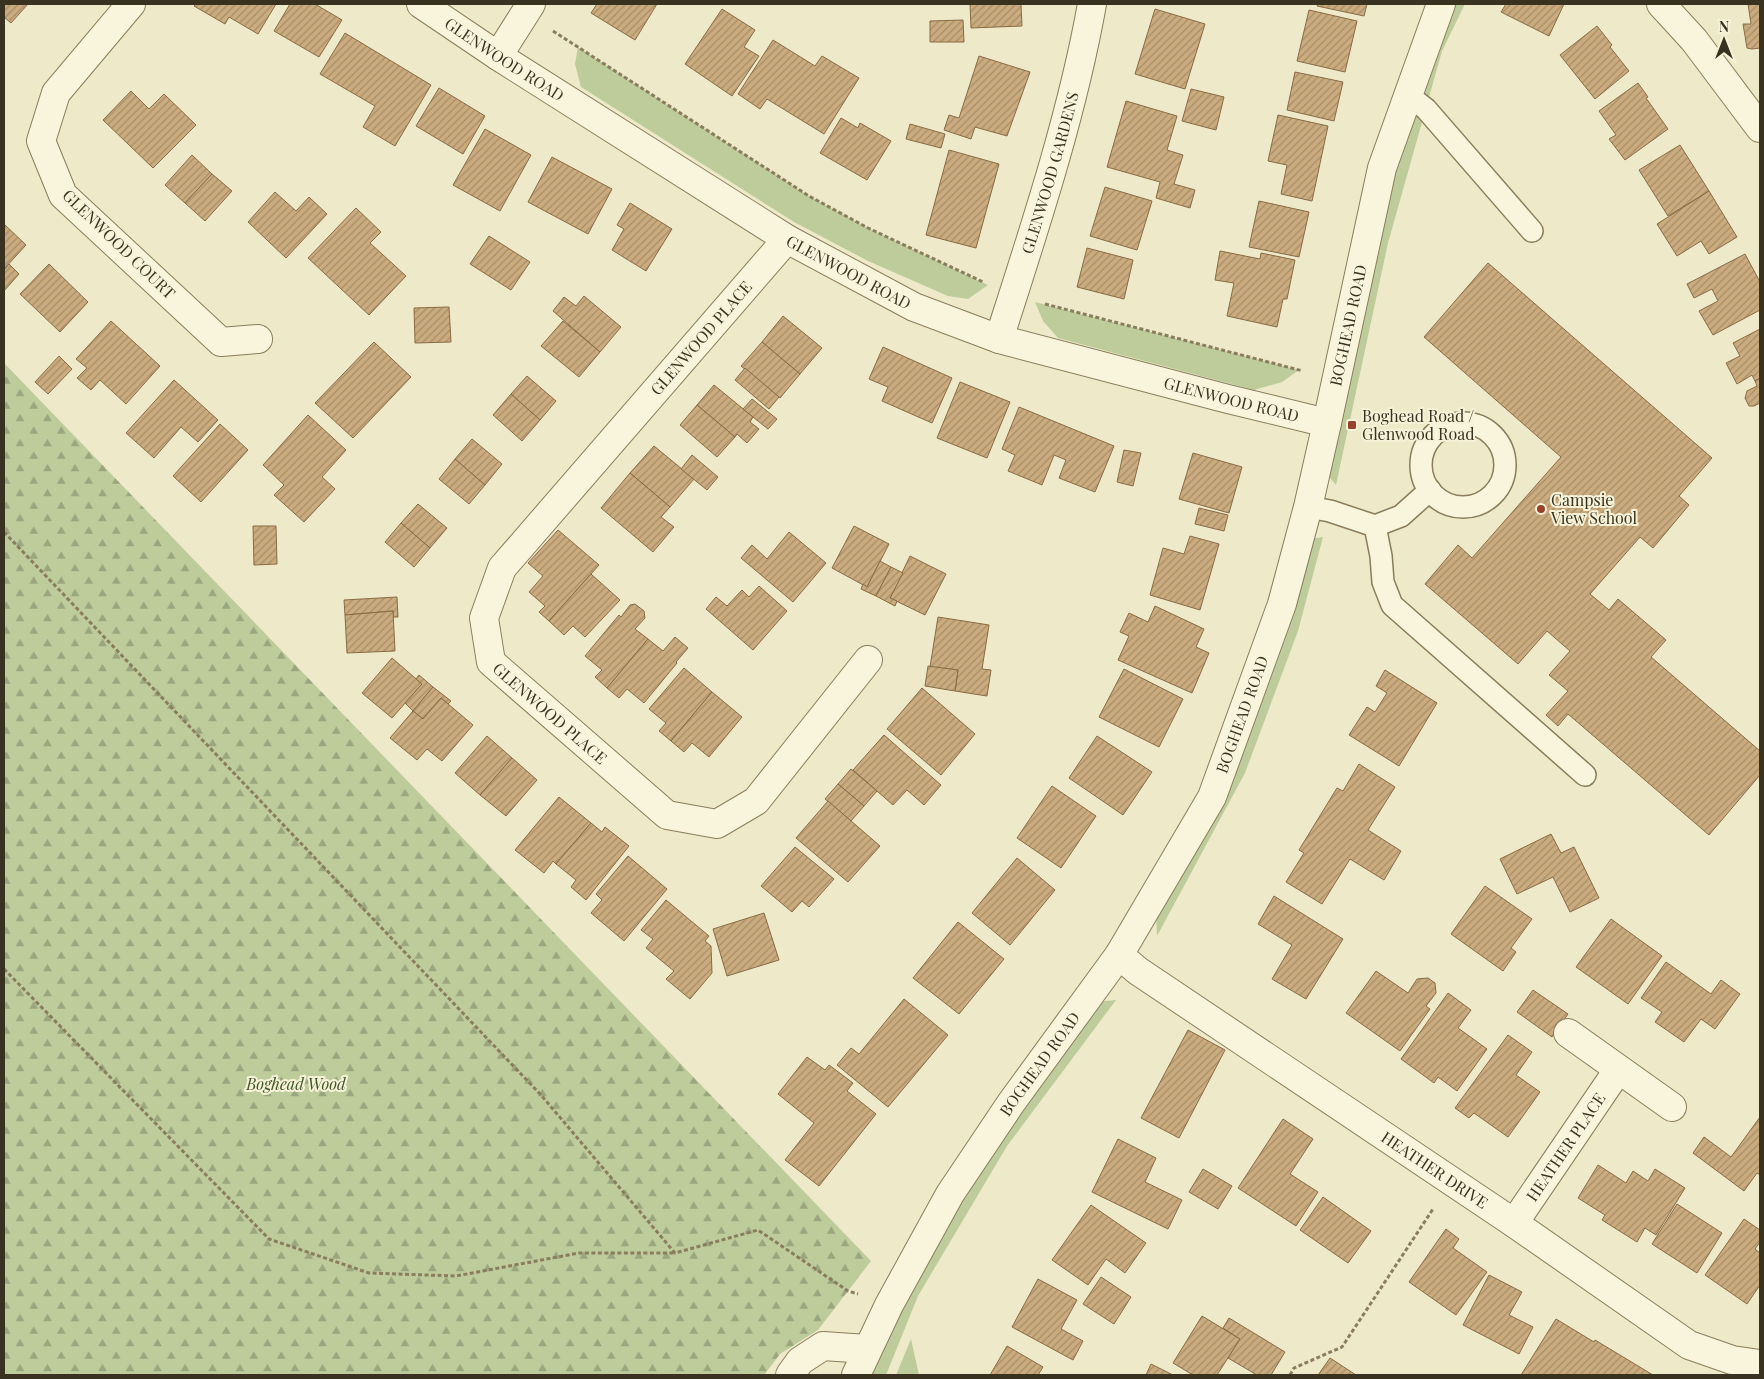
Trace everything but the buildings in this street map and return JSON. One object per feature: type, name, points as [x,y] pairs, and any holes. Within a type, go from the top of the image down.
[{"type":"street","name":"GLENWOOD COURT","points":[[131,4],[56,93],[42,141],[63,195],[221,342],[258,339]]},
{"type":"street","name":"GLENWOOD ROAD","points":[[421,4],[498,56],[787,239],[914,307],[999,338],[1228,399],[1327,423]]},
{"type":"street","name":"GLENWOOD GARDENS","points":[[999,338],[1058,148],[1092,4]]},
{"type":"street","name":"BOGHEAD ROAD","points":[[856,1375],[889,1305],[950,1194],[1011,1103],[1119,955],[1212,797],[1282,604],[1308,507],[1382,168],[1441,4]]},
{"type":"street","points":[[1661,4],[1694,40],[1760,128]]},
{"type":"street","points":[[498,56],[528,8]]},
{"type":"street","name":"GLENWOOD PLACE","points":[[787,239],[502,568],[484,618],[492,662],[667,815],[717,824],[756,800],[868,660]]},
{"type":"street","name":"HEATHER DRIVE","points":[[1119,955],[1138,971],[1514,1223],[1689,1345],[1727,1367],[1760,1364]]},
{"type":"street","points":[[1568,1033],[1672,1107]]},
{"type":"street","name":"HEATHER PLACE","points":[[1514,1223],[1618,1070]]},
{"type":"street","points":[[790,1375],[800,1362],[823,1346],[867,1349]]},
{"type":"lane","points":[[1408,95],[1426,109],[1532,231]]},
{"type":"lane","points":[[1308,507],[1330,511],[1375,526],[1402,516],[1430,490]]},
{"type":"lane","points":[[1375,526],[1381,556],[1383,582],[1392,605],[1585,775]]},
{"type":"path","points":[[528,8],[809,196],[868,228],[1013,296],[1337,380]]},
{"type":"path","points":[[4,532],[541,1095],[675,1253]]},
{"type":"path","points":[[4,969],[269,1239],[369,1273],[456,1276],[579,1253],[675,1253],[758,1230],[848,1291],[889,1305]]},
{"type":"path","points":[[1290,1375],[1294,1368],[1342,1347],[1451,1181]]},
{"type":"green space","points":[[1451,4],[1465,4],[1442,51],[1388,243],[1336,485],[1330,478],[1327,455],[1403,135]]},
{"type":"green space","points":[[578,47],[809,196],[868,228],[988,285],[968,299],[948,296],[868,261],[794,222],[581,87],[575,64]]},
{"type":"green space","points":[[1035,302],[1299,370],[1282,382],[1254,390],[1058,338],[1043,321]]},
{"type":"green space","name":"Boghead Wood","points":[[4,363],[871,1261],[818,1330],[780,1354],[764,1375],[4,1375]]},
{"type":"green space","points":[[1323,537],[1298,631],[1245,773],[1157,936],[1156,912],[1310,539]]},
{"type":"green space","points":[[1116,1000],[1007,1146],[918,1296],[886,1375],[867,1375],[909,1289],[998,1139],[1095,1002]]},
{"type":"green space","points":[[911,1339],[919,1375],[896,1375]]},
{"type":"place","name":"Boghead Road / Glenwood Road","points":[[1352,425]]},
{"type":"place","name":"Campsie View School","points":[[1541,509]]}]
